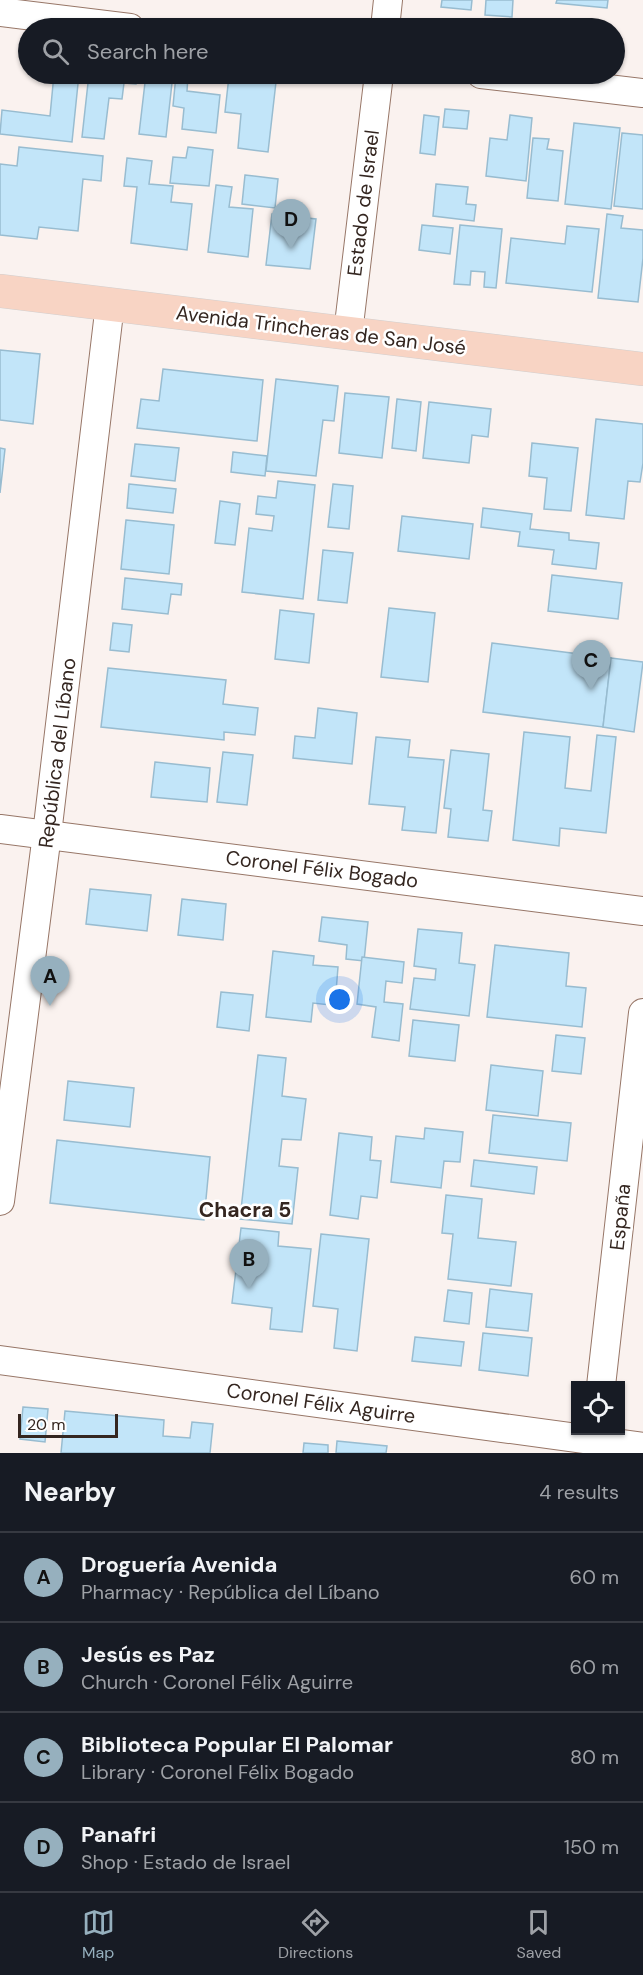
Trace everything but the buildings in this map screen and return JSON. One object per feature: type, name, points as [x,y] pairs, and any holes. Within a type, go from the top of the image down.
[{"type":"main road","name":"Avenida Trincheras de San José","points":[[0,291],[643,369]]},
{"type":"street","points":[[386,18],[388,0]]},
{"type":"street","points":[[0,12],[49,18]]},
{"type":"street","name":"Estado de Israel","points":[[348,333],[378,84]]},
{"type":"street","points":[[566,84],[643,93]]},
{"type":"street","name":"República del Líbano","points":[[0,1202],[47,834],[110,304]]},
{"type":"street","name":"Coronel Félix Bogado","points":[[0,829],[643,911]]},
{"type":"street","name":"España","points":[[602,1381],[643,1013]]},
{"type":"street","name":"Coronel Félix Aguirre","points":[[0,1360],[643,1447]]},
{"type":"place","name":"Panafri","points":[[291,249]]},
{"type":"place","name":"Biblioteca Popular El Palomar","points":[[591,690]]},
{"type":"place","name":"Droguería Avenida","points":[[50,1006]]},
{"type":"place","name":"Jesús es Paz","points":[[249,1289]]},
{"type":"district","name":"Chacra 5","points":[[245,1210]]}]
